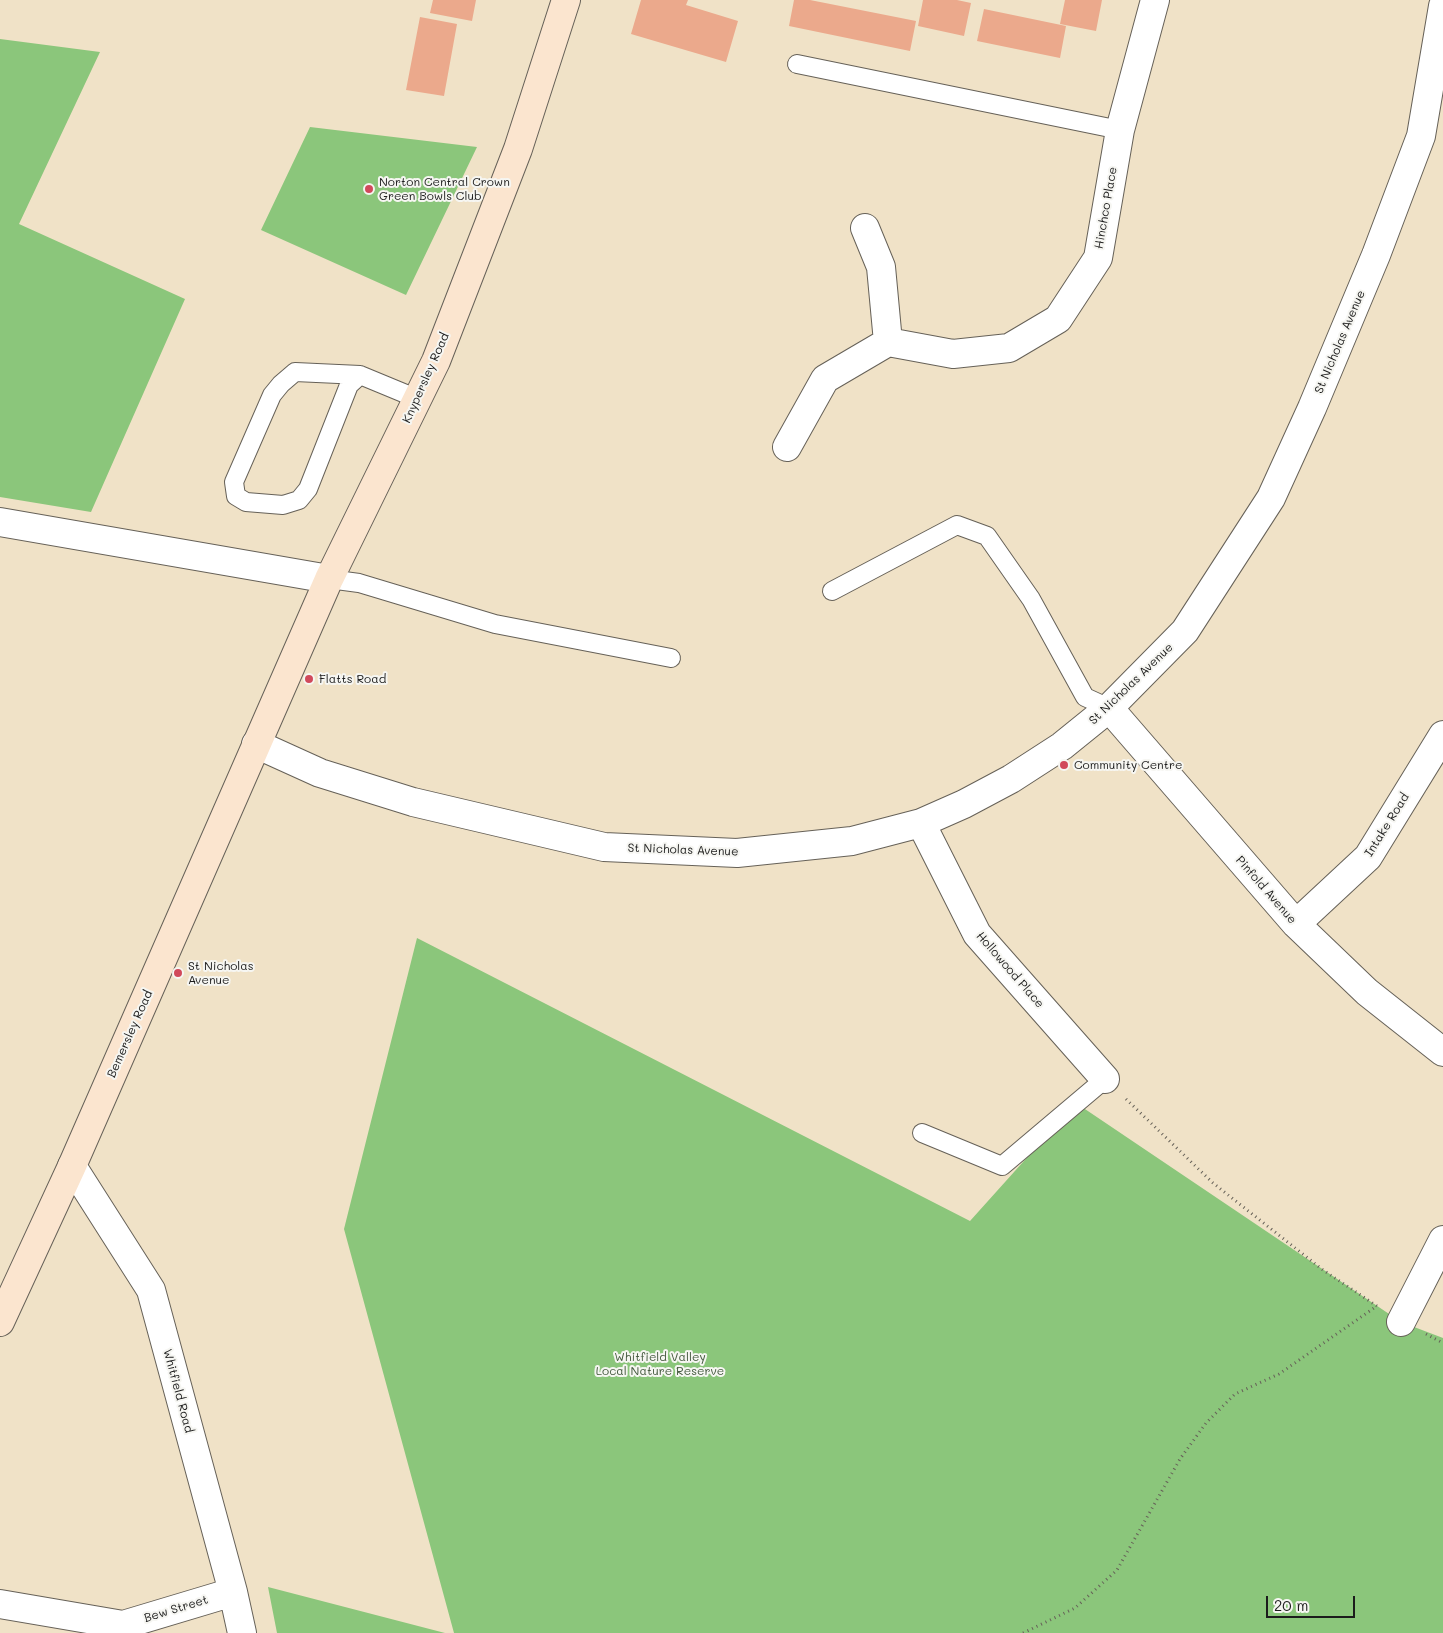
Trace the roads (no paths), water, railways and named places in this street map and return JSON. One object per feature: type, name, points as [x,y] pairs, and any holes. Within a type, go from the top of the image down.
[{"type":"street","name":"Knypersley Road","points":[[256,744],[329,579],[436,361],[518,149],[566,0]]},
{"type":"street","name":"Hinchco Place","points":[[888,342],[953,354],[1009,348],[1058,320],[1098,258],[1120,130],[1155,0]]},
{"type":"street","name":"St Nicholas Avenue","points":[[256,744],[320,773],[413,802],[604,847],[737,853],[852,842],[921,822],[964,804],[1011,779],[1062,746],[1109,708],[1186,631],[1271,498],[1312,408],[1372,264],[1421,136],[1443,6]]},
{"type":"street","points":[[787,447],[825,379],[888,342],[881,267],[865,228]]},
{"type":"street","points":[[0,522],[329,579]]},
{"type":"street","name":"Pinfold Avenue","points":[[1109,708],[1296,924],[1367,992],[1443,1052]]},
{"type":"street","name":"Intake Road","points":[[1296,924],[1368,857],[1443,735]]},
{"type":"street","name":"Bemersley Road","points":[[0,1322],[72,1166],[256,744]]},
{"type":"street","name":"Hollowood Place","points":[[921,822],[977,934],[1105,1079]]},
{"type":"street","name":"Whitfield Road","points":[[72,1166],[151,1290],[233,1592],[242,1633]]},
{"type":"street","points":[[1401,1322],[1443,1240]]},
{"type":"street","name":"Bew Street","points":[[0,1604],[122,1625],[233,1592]]},
{"type":"lane","points":[[796,64],[1120,130]]},
{"type":"lane","points":[[360,375],[349,385],[308,489],[299,500],[283,505],[246,502],[236,496],[234,482],[272,395],[280,384],[295,372],[360,375],[418,399]]},
{"type":"lane","points":[[832,591],[956,525],[986,536],[1031,599],[1085,697],[1109,708]]},
{"type":"lane","points":[[329,579],[359,582],[495,624],[671,658]]},
{"type":"lane","points":[[922,1132],[1002,1166],[1105,1079]]},
{"type":"place","name":"Norton Central Crown Green Bowls Club","points":[[369,189]]},
{"type":"place","name":"Flatts Road","points":[[309,679]]},
{"type":"place","name":"Community Centre","points":[[1064,765]]},
{"type":"place","name":"St Nicholas Avenue","points":[[178,973]]},
{"type":"park label","name":"Whitfield Valley Local Nature Reserve","points":[[660,1364]]}]
